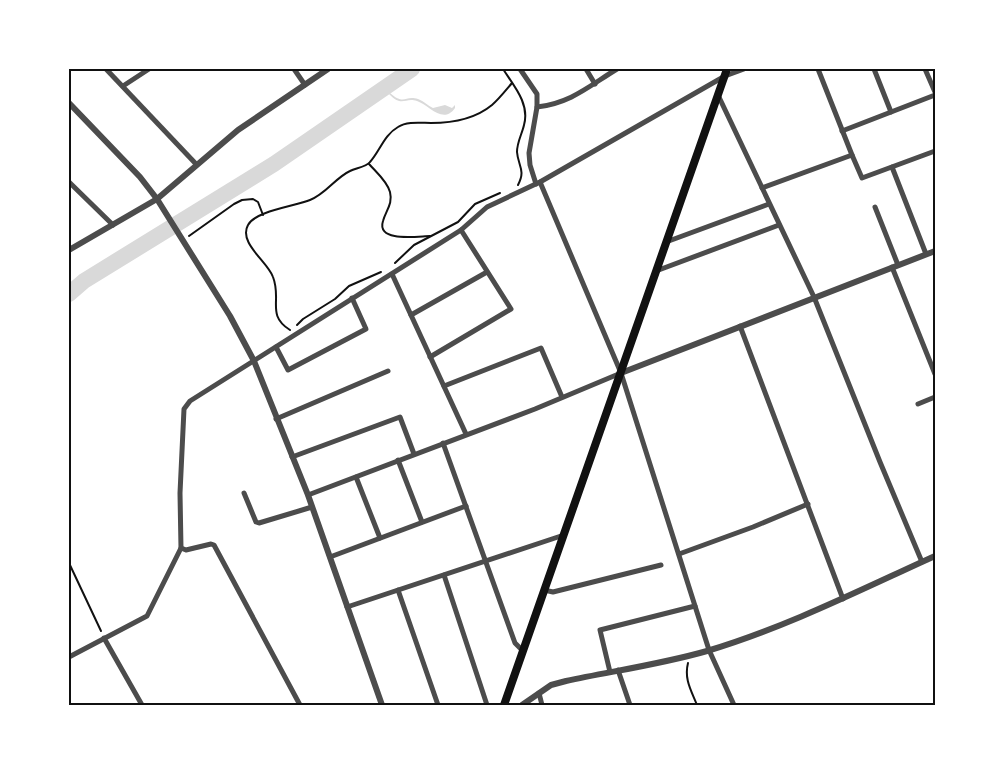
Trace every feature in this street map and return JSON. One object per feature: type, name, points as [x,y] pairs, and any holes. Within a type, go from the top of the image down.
[{"type":"main road","points":[[504,705],[717,94],[726,73]]},
{"type":"street","points":[[106,69],[196,164]]},
{"type":"street","points":[[123,86],[149,69]]},
{"type":"street","points":[[294,69],[305,84]]},
{"type":"street","points":[[69,250],[157,199],[238,130],[328,69]]},
{"type":"street","points":[[520,69],[537,94],[537,107],[529,153],[530,165],[621,373],[709,650],[734,705]]},
{"type":"street","points":[[586,69],[595,84]]},
{"type":"street","points":[[537,107],[553,105],[573,98],[617,69]]},
{"type":"street","points":[[69,657],[147,616],[181,548],[180,493],[184,409],[190,401],[461,230],[487,208],[538,183],[726,73],[744,69]]},
{"type":"street","points":[[818,69],[862,178],[935,151]]},
{"type":"street","points":[[874,69],[891,112]]},
{"type":"street","points":[[842,132],[935,93],[925,69]]},
{"type":"street","points":[[717,94],[814,297],[922,562]]},
{"type":"street","points":[[69,103],[140,177],[157,199],[230,316],[254,361],[308,496],[382,705]]},
{"type":"street","points":[[762,188],[852,155]]},
{"type":"street","points":[[892,167],[926,254]]},
{"type":"street","points":[[69,182],[113,225]]},
{"type":"street","points":[[69,192],[75,188]]},
{"type":"street","points":[[666,242],[769,204]]},
{"type":"street","points":[[875,207],[935,374]]},
{"type":"street","points":[[656,271],[779,225]]},
{"type":"street","points":[[430,357],[511,309],[461,230]]},
{"type":"street","points":[[308,496],[935,251]]},
{"type":"street","points":[[411,315],[488,272]]},
{"type":"street","points":[[392,274],[466,434]]},
{"type":"street","points":[[276,347],[288,370],[366,329],[352,298]]},
{"type":"street","points":[[740,326],[843,599]]},
{"type":"street","points":[[444,386],[541,348],[562,397]]},
{"type":"street","points":[[276,420],[388,371]]},
{"type":"street","points":[[918,404],[935,397]]},
{"type":"street","points":[[292,457],[400,416],[414,454]]},
{"type":"street","points":[[443,443],[515,643],[523,651]]},
{"type":"street","points":[[398,460],[422,522]]},
{"type":"street","points":[[356,477],[380,538]]},
{"type":"street","points":[[244,494],[256,522],[259,523],[312,507]]},
{"type":"street","points":[[679,554],[753,527],[808,504]]},
{"type":"street","points":[[330,558],[466,506]]},
{"type":"street","points":[[347,607],[564,535]]},
{"type":"street","points":[[181,548],[186,550],[211,544],[214,545],[300,705]]},
{"type":"street","points":[[522,705],[551,685],[690,656],[801,617],[935,556]]},
{"type":"street","points":[[544,590],[553,592],[661,565]]},
{"type":"street","points":[[444,575],[487,705]]},
{"type":"street","points":[[398,590],[438,705]]},
{"type":"street","points":[[610,672],[600,630],[695,606]]},
{"type":"street","points":[[104,638],[142,705]]},
{"type":"street","points":[[618,670],[630,705]]},
{"type":"street","points":[[539,693],[542,705]]},
{"type":"path","points":[[503,69],[524,105],[526,115],[517,152],[522,171],[518,185]]},
{"type":"path","points":[[290,331],[278,320],[275,314],[277,296],[273,276],[268,267],[255,254],[246,231],[248,224],[253,219],[263,215],[310,201],[321,195],[349,171],[369,164],[382,143],[398,126],[419,122],[450,123],[469,118],[492,105],[512,83]]},
{"type":"path","points":[[369,164],[390,190],[390,208],[382,222],[386,233],[393,237],[404,238],[431,236]]},
{"type":"path","points":[[394,264],[414,245],[458,222],[474,204],[505,191]]},
{"type":"path","points":[[182,239],[242,200],[253,199],[258,202],[263,215]]},
{"type":"path","points":[[297,325],[303,319],[336,299],[349,286],[381,271]]},
{"type":"path","points":[[69,564],[104,638]]},
{"type":"path","points":[[690,656],[686,672],[687,680],[697,705]]},
{"type":"shaded area","points":[[390,93],[402,100],[418,99],[433,108],[445,105],[452,108],[455,105],[455,108],[446,115],[441,114],[417,101],[397,100]]},
{"type":"waterway","points":[[69,294],[84,281],[274,164],[412,69]]}]
